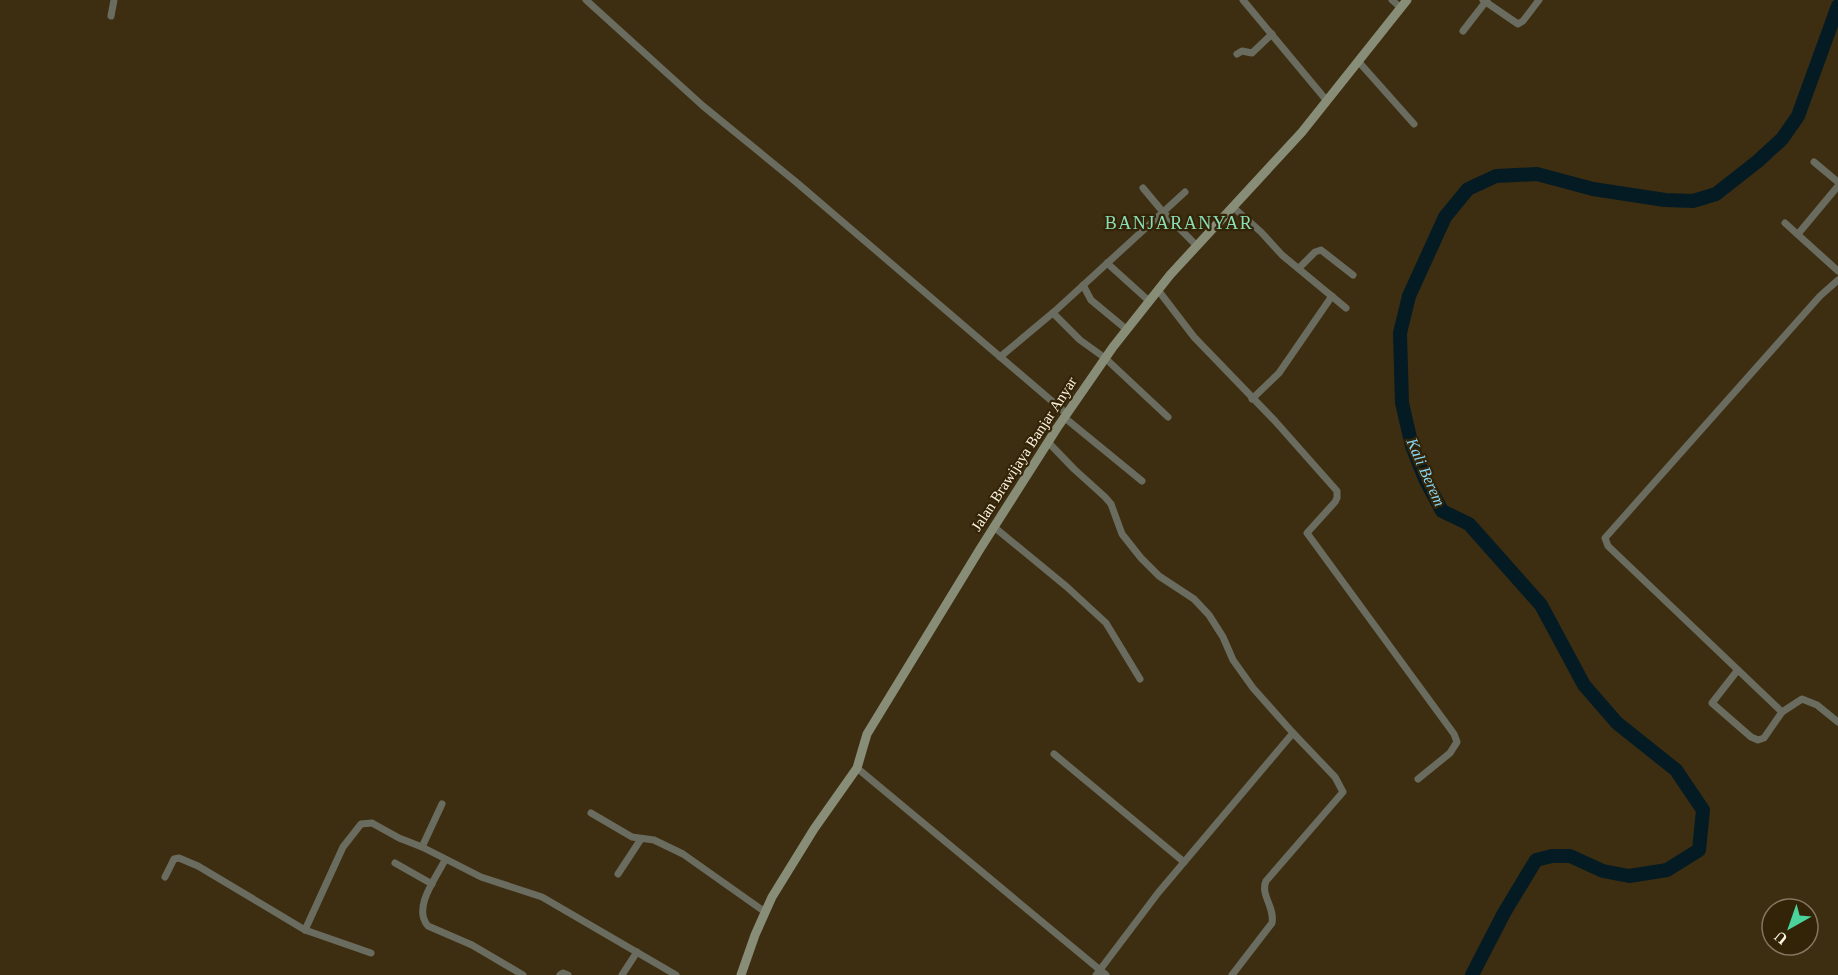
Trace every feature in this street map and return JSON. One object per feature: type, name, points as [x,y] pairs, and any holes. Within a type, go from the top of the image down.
[{"type":"street","points":[[111,16],[114,0]]},
{"type":"street","points":[[586,0],[703,106],[804,189],[1142,481]]},
{"type":"street","points":[[1244,0],[1327,101]]},
{"type":"street","points":[[1392,0],[1404,4]]},
{"type":"street","points":[[1463,31],[1485,0],[1518,24],[1539,0]]},
{"type":"street","name":"Jalan Brawijaya Banjar Anyar","points":[[741,975],[765,912],[778,886],[857,768],[867,734],[994,527],[1105,358],[1158,290],[1234,208],[1327,101],[1404,4]]},
{"type":"street","points":[[1237,54],[1242,51],[1252,53],[1272,34]]},
{"type":"street","points":[[1358,60],[1414,124]]},
{"type":"street","points":[[1797,234],[1837,181],[1814,162]]},
{"type":"street","points":[[1143,188],[1197,246]]},
{"type":"street","points":[[1000,357],[1053,313],[1185,192]]},
{"type":"street","points":[[1234,208],[1346,308]]},
{"type":"street","points":[[1785,223],[1838,271]]},
{"type":"street","points":[[1299,268],[1315,252],[1321,250],[1353,275]]},
{"type":"street","points":[[1107,263],[1149,301]]},
{"type":"street","points":[[1782,712],[1608,546],[1605,538],[1820,296],[1838,280]]},
{"type":"street","points":[[1083,285],[1092,300],[1126,329]]},
{"type":"street","points":[[1158,290],[1194,337],[1337,491],[1335,502],[1307,533],[1455,734],[1457,742],[1450,753],[1418,779]]},
{"type":"street","points":[[1252,399],[1279,372],[1332,296]]},
{"type":"street","points":[[1053,313],[1080,340],[1105,358],[1168,417]]},
{"type":"street","points":[[1048,442],[1105,497],[1122,534],[1141,558],[1159,576],[1194,599],[1209,615],[1223,637],[1233,660],[1293,733],[1335,777],[1343,792],[1266,881],[1264,888],[1274,914],[1272,923],[1232,975]]},
{"type":"street","points":[[994,527],[1067,587],[1106,623],[1140,679]]},
{"type":"street","points":[[1737,671],[1713,700],[1712,705],[1751,737],[1758,740],[1764,738],[1782,712],[1802,699],[1817,705],[1838,722]]},
{"type":"street","points":[[857,768],[1101,973],[1184,862],[1293,733]]},
{"type":"street","points":[[1054,754],[1184,862]]},
{"type":"street","points":[[422,847],[442,804]]},
{"type":"street","points":[[591,813],[632,837],[654,840],[683,854],[765,912]]},
{"type":"street","points":[[305,930],[343,847],[361,824],[372,823],[481,877],[542,897],[637,952],[665,972],[676,975]]},
{"type":"street","points":[[618,874],[641,839]]},
{"type":"street","points":[[165,877],[174,859],[179,858],[198,866],[305,930],[370,953]]},
{"type":"street","points":[[445,860],[425,898],[422,917],[428,926],[472,945],[523,975]]},
{"type":"street","points":[[395,863],[432,884]]},
{"type":"street","points":[[622,975],[637,952]]},
{"type":"street","points":[[560,975],[563,973],[568,975]]},
{"type":"waterway","name":"Kali Berem","points":[[1472,975],[1504,913],[1536,860],[1552,856],[1570,856],[1603,871],[1629,876],[1667,870],[1699,850],[1703,810],[1676,770],[1617,723],[1584,685],[1541,605],[1469,524],[1442,511],[1425,479],[1412,446],[1402,403],[1400,333],[1409,296],[1445,217],[1468,189],[1496,176],[1537,174],[1593,189],[1665,200],[1693,201],[1716,194],[1782,139],[1798,116],[1838,6]]},
{"type":"district","name":"BANJARANYAR","points":[[1179,223]]}]
